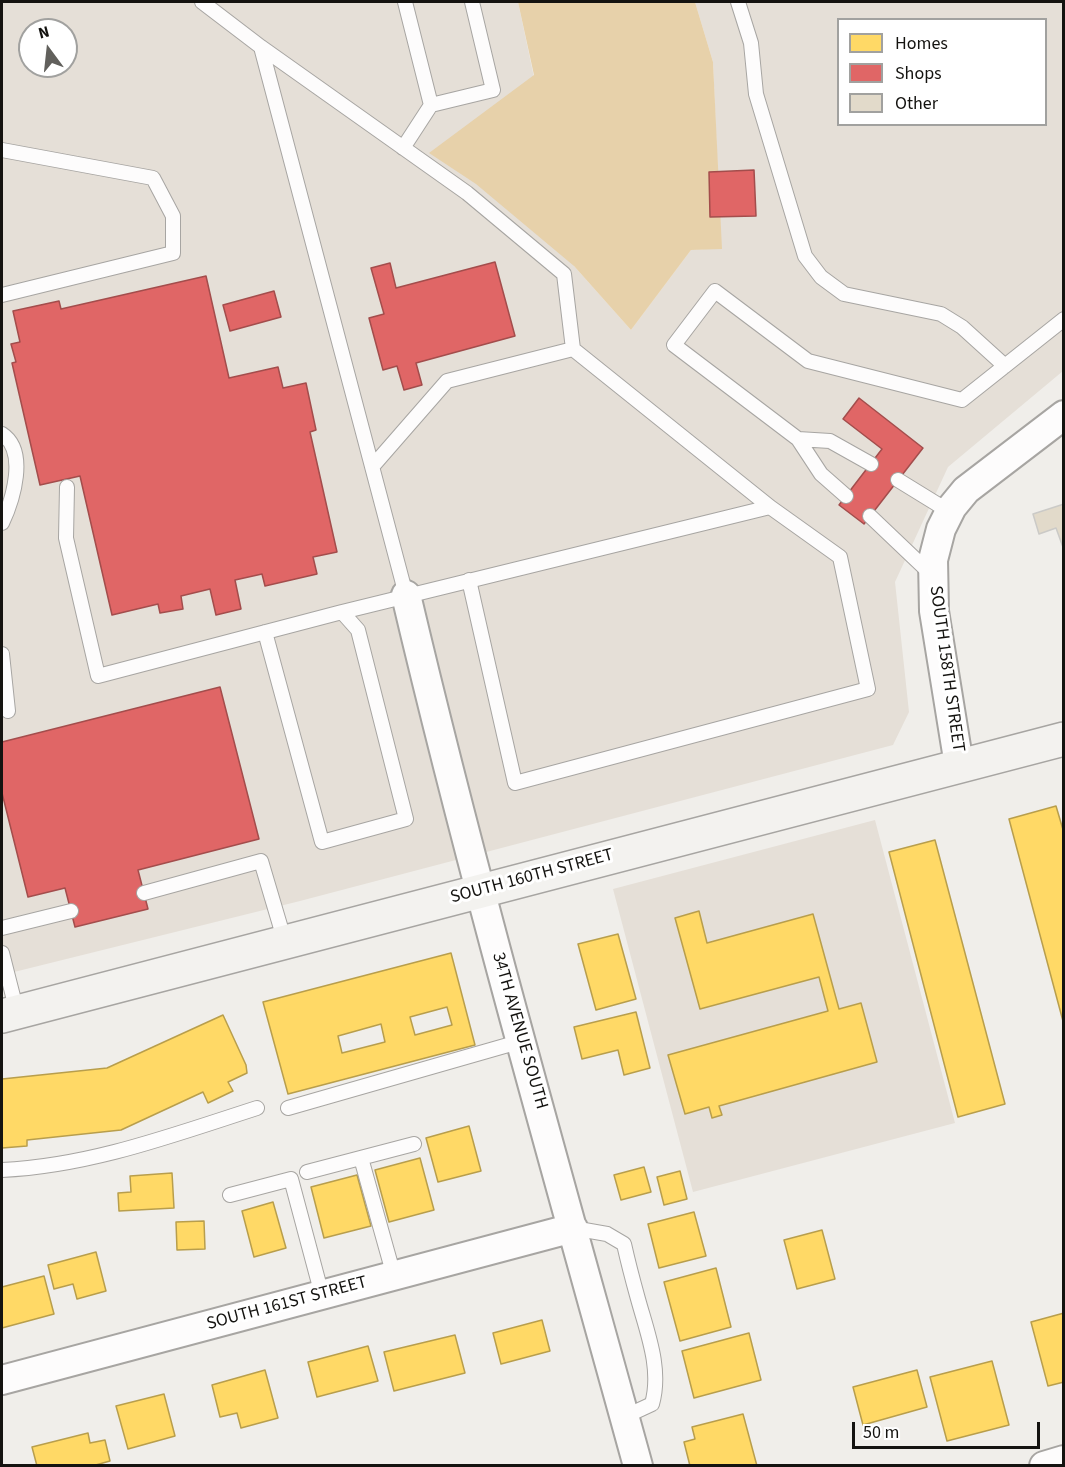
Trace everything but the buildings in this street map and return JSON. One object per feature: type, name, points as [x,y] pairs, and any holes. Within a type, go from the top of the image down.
[{"type":"main road","name":"SOUTH 160TH STREET","points":[[9,1014],[1064,739]]},
{"type":"street","name":"SOUTH 158TH STREET","points":[[959,765],[934,611],[933,560],[940,529],[966,490],[1064,415]]},
{"type":"street","name":"34TH AVENUE SOUTH","points":[[406,595],[479,892],[638,1466]]},
{"type":"street","name":"SOUTH 161ST STREET","points":[[2,1380],[573,1228]]},
{"type":"street","points":[[1044,1466],[1064,1460]]},
{"type":"lane","points":[[202,2],[261,47],[467,193],[564,274],[573,349],[770,507],[840,557],[868,689],[514,783],[469,580]]},
{"type":"lane","points":[[405,2],[430,105]]},
{"type":"lane","points":[[403,148],[430,105],[493,90],[472,2]]},
{"type":"lane","points":[[738,2],[751,43],[756,94],[806,256],[821,277],[844,294],[941,315],[962,327],[1005,366]]},
{"type":"lane","points":[[261,47],[406,595]]},
{"type":"lane","points":[[2,150],[153,178],[173,216],[173,253],[2,295]]},
{"type":"lane","points":[[846,496],[821,474],[798,439],[674,345],[715,291],[808,361],[962,400],[1064,319]]},
{"type":"lane","points":[[372,467],[447,381],[573,349]]},
{"type":"lane","points":[[2,434],[7,437],[15,451],[17,470],[3,517]]},
{"type":"lane","points":[[798,439],[830,441],[871,464]]},
{"type":"lane","points":[[898,480],[950,512]]},
{"type":"lane","points":[[68,488],[66,538],[98,676],[406,595],[770,507]]},
{"type":"lane","points":[[870,516],[933,577]]},
{"type":"lane","points":[[265,632],[322,842],[406,819],[358,630],[342,612]]},
{"type":"lane","points":[[2,654],[8,711]]},
{"type":"lane","points":[[144,892],[261,861],[285,942]]},
{"type":"lane","points":[[2,928],[71,911]]},
{"type":"lane","points":[[2,953],[9,1014]]},
{"type":"lane","points":[[288,1108],[522,1041]]},
{"type":"lane","points":[[2,1170],[36,1169],[137,1147],[257,1108]]},
{"type":"lane","points":[[307,1172],[414,1144]]},
{"type":"lane","points":[[361,1158],[394,1276]]},
{"type":"lane","points":[[230,1195],[291,1179],[322,1295]]},
{"type":"lane","points":[[573,1228],[607,1234],[624,1244],[650,1341],[656,1390],[652,1404],[624,1417]]},
{"type":"shaded area","points":[[2,2],[518,2],[574,266],[631,330],[691,250],[721,248],[713,62],[695,2],[1063,2],[1063,371],[948,467],[895,582],[909,712],[893,745],[300,901],[2,975]]},
{"type":"shaded area","points":[[518,2],[695,2],[713,62],[722,249],[691,250],[631,330],[574,266],[476,184],[429,153],[534,75]]},
{"type":"shaded area","points":[[875,820],[955,1123],[693,1192],[613,889]]}]
